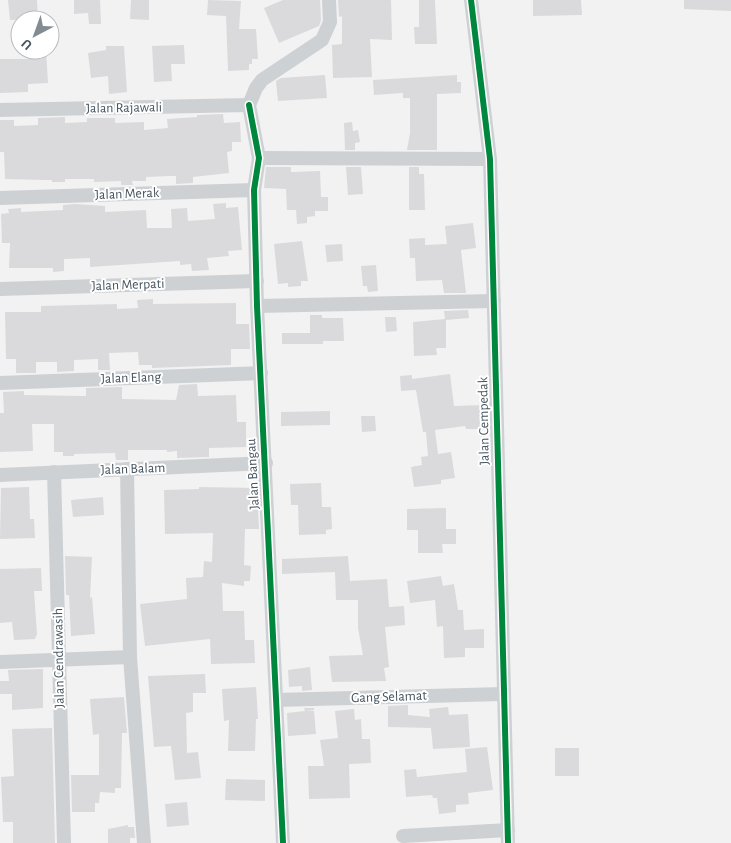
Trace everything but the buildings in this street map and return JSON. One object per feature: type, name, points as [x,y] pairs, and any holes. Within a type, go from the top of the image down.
[{"type":"street","points":[[249,105],[256,88],[262,80],[322,40],[330,22],[329,0]]},
{"type":"street","name":"Jalan Cempedak","points":[[471,0],[490,159],[508,837]]},
{"type":"street","name":"Jalan Rajawali","points":[[0,110],[249,105]]},
{"type":"street","name":"Jalan Bangau","points":[[249,105],[258,158],[254,190],[257,306],[283,843]]},
{"type":"street","points":[[258,158],[490,159]]},
{"type":"street","name":"Jalan Merak","points":[[0,198],[254,190]]},
{"type":"street","name":"Jalan Merpati","points":[[0,290],[257,281]]},
{"type":"street","points":[[257,306],[494,301]]},
{"type":"street","name":"Jalan Elang","points":[[0,383],[261,373]]},
{"type":"street","name":"Jalan Balam","points":[[0,475],[266,463]]},
{"type":"street","points":[[127,470],[130,657],[144,843]]},
{"type":"street","name":"Jalan Cendrawasih","points":[[54,472],[64,843]]},
{"type":"street","points":[[0,662],[130,657]]},
{"type":"street","name":"Gang Selamat","points":[[276,700],[503,694]]},
{"type":"street","points":[[403,836],[508,837]]},
{"type":"cycle path","points":[[471,0],[490,159],[508,843]]},
{"type":"cycle path","points":[[249,105],[259,158],[254,190],[257,306],[283,843]]}]
